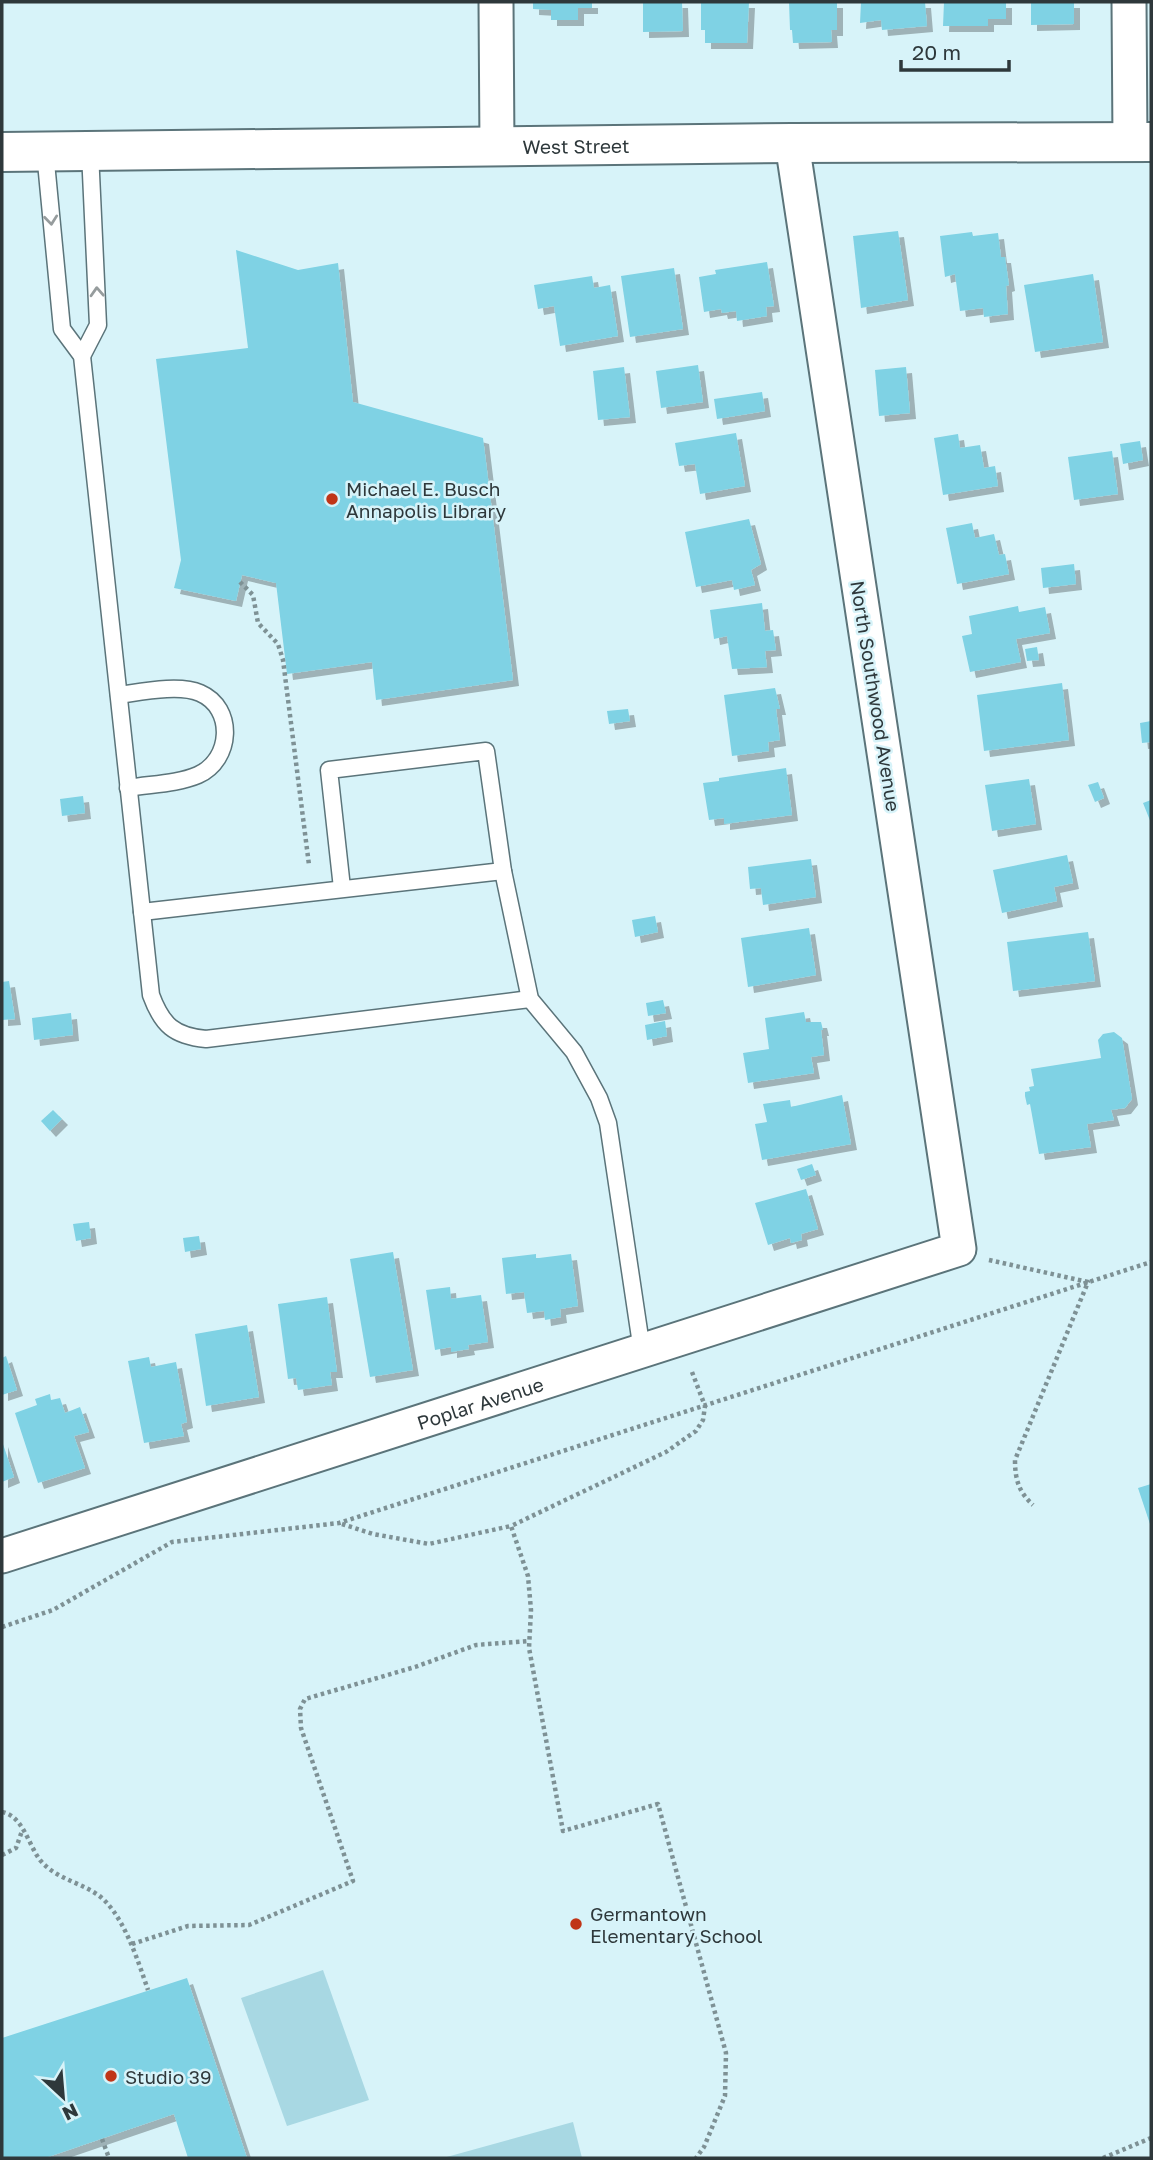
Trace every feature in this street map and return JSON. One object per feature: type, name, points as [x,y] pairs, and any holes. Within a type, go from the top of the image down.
[{"type":"main road","name":"West Street","points":[[2,152],[1141,142]]},
{"type":"street","points":[[496,2],[497,148]]},
{"type":"street","points":[[1129,2],[1141,142]]},
{"type":"street","name":"North Southwood Avenue","points":[[792,143],[959,1249]]},
{"type":"street","name":"Poplar Avenue","points":[[2,1556],[959,1249]]},
{"type":"lane","points":[[45,152],[62,329],[82,356],[151,995],[157,1013],[171,1029],[187,1038],[206,1039],[530,999]]},
{"type":"lane","points":[[82,356],[98,325],[90,152]]},
{"type":"lane","points":[[118,695],[164,690],[200,693],[214,703],[221,715],[225,731],[225,748],[214,764],[200,774],[128,788]]},
{"type":"lane","points":[[342,888],[328,770],[486,751],[503,871],[530,999],[574,1052],[599,1098],[608,1123],[642,1350]]},
{"type":"lane","points":[[142,912],[503,871]]},
{"type":"path","points":[[240,582],[253,595],[258,624],[278,644],[283,660],[309,865]]},
{"type":"path","points":[[959,1249],[994,1262],[1088,1282]]},
{"type":"path","points":[[2,1627],[53,1610],[172,1542],[340,1523],[1151,1262]]},
{"type":"path","points":[[1033,1505],[1022,1495],[1018,1486],[1015,1460],[1088,1282]]},
{"type":"path","points":[[340,1523],[373,1534],[429,1544],[511,1526],[666,1452],[696,1432],[703,1420],[705,1406],[679,1338]]},
{"type":"path","points":[[511,1526],[528,1576],[531,1610],[529,1641],[563,1831],[658,1804],[726,2053],[725,2096],[704,2147],[696,2158]]},
{"type":"path","points":[[132,1944],[188,1926],[249,1924],[353,1881],[301,1728],[300,1709],[305,1699],[415,1667],[476,1644],[529,1641]]},
{"type":"path","points":[[2,1812],[12,1815],[20,1824],[50,1871],[102,1898],[132,1944],[148,1990]]},
{"type":"path","points":[[2,1855],[16,1848],[22,1830]]},
{"type":"path","points":[[1103,2158],[1151,2138]]},
{"type":"path","points":[[102,2139],[109,2158]]},
{"type":"shaded area","points":[[323,1970],[369,2100],[287,2126],[241,1998]]},
{"type":"shaded area","points":[[573,2122],[582,2158],[443,2158]]},
{"type":"building","points":[[533,2],[592,2],[592,8],[578,8],[578,20],[551,20],[551,10],[533,9]]},
{"type":"building","points":[[643,2],[682,2],[683,31],[643,32]]},
{"type":"building","points":[[701,2],[749,2],[747,43],[705,43],[705,30],[701,30]]},
{"type":"building","points":[[789,2],[837,2],[837,30],[831,30],[832,42],[793,43]]},
{"type":"building","points":[[861,2],[925,2],[927,26],[882,30],[881,20],[860,23]]},
{"type":"building","points":[[944,2],[1006,2],[1006,19],[988,19],[988,26],[943,26]]},
{"type":"building","points":[[1031,2],[1074,2],[1074,24],[1031,25]]},
{"type":"building","points":[[898,231],[908,300],[861,308],[853,236]]},
{"type":"building","points":[[972,232],[973,236],[998,233],[1009,285],[1006,286],[1008,314],[984,317],[983,308],[960,311],[955,274],[945,277],[940,236]]},
{"type":"building","name":"Michael E. Busch Annapolis Library","points":[[236,250],[298,270],[338,263],[353,402],[483,438],[513,680],[376,700],[372,662],[287,674],[276,583],[242,575],[236,601],[174,588],[181,560],[156,359],[248,348]]},
{"type":"building","points":[[767,262],[774,306],[766,307],[767,316],[737,321],[736,311],[722,313],[721,309],[704,312],[699,277],[716,274],[715,270]]},
{"type":"building","points":[[674,268],[683,329],[630,337],[621,276]]},
{"type":"building","points":[[1093,274],[1103,342],[1035,352],[1024,285]]},
{"type":"building","points":[[592,276],[594,288],[610,285],[618,336],[560,346],[554,306],[538,309],[534,285]]},
{"type":"building","points":[[698,365],[703,402],[661,408],[656,371]]},
{"type":"building","points":[[624,367],[630,417],[598,420],[593,371]]},
{"type":"building","points":[[906,367],[910,413],[879,416],[875,370]]},
{"type":"building","points":[[762,392],[765,411],[717,419],[714,399]]},
{"type":"building","points":[[736,433],[745,486],[700,494],[695,464],[679,466],[675,443]]},
{"type":"building","points":[[958,434],[960,448],[980,445],[984,468],[995,466],[998,486],[943,495],[934,438]]},
{"type":"building","points":[[1140,441],[1143,460],[1123,464],[1120,444]]},
{"type":"building","points":[[1112,451],[1118,494],[1074,500],[1068,457]]},
{"type":"building","points":[[749,519],[761,564],[751,570],[755,585],[734,590],[732,580],[696,587],[685,532]]},
{"type":"building","points":[[972,523],[975,538],[994,534],[999,555],[1005,554],[1009,574],[957,584],[946,528]]},
{"type":"building","points":[[1074,564],[1076,584],[1043,588],[1041,568]]},
{"type":"building","points":[[762,603],[765,631],[773,630],[776,650],[765,651],[767,667],[732,669],[727,636],[714,639],[710,610]]},
{"type":"building","points":[[1018,606],[1019,612],[1045,607],[1050,633],[1016,639],[1021,662],[970,672],[962,636],[972,634],[969,616]]},
{"type":"building","points":[[1037,647],[1039,660],[1027,661],[1025,649]]},
{"type":"building","points":[[1062,683],[1069,740],[984,751],[977,695]]},
{"type":"building","points":[[775,688],[780,709],[776,709],[780,740],[768,742],[769,751],[732,756],[724,695]]},
{"type":"building","points":[[628,709],[630,721],[609,724],[607,711]]},
{"type":"building","points":[[1151,721],[1151,742],[1142,743],[1140,723]]},
{"type":"building","points":[[786,768],[792,815],[724,824],[724,818],[709,820],[703,783]]},
{"type":"building","points":[[1029,779],[1036,824],[992,831],[985,785]]},
{"type":"building","points":[[1098,782],[1104,798],[1095,802],[1088,785]]},
{"type":"building","points":[[83,796],[85,813],[62,816],[60,799]]},
{"type":"building","points":[[1151,800],[1151,823],[1143,803]]},
{"type":"building","points":[[1067,855],[1073,883],[1054,887],[1057,901],[1002,913],[993,870]]},
{"type":"building","points":[[811,859],[816,897],[763,905],[761,888],[750,889],[748,867]]},
{"type":"building","points":[[655,916],[658,932],[635,937],[632,920]]},
{"type":"building","points":[[809,928],[816,975],[748,987],[741,938]]},
{"type":"building","points":[[1088,932],[1095,981],[1013,991],[1007,942]]},
{"type":"building","points":[[9,981],[15,1019],[2,1020],[2,982]]},
{"type":"building","points":[[663,1000],[666,1013],[648,1016],[646,1003]]},
{"type":"building","points":[[804,1012],[806,1022],[821,1022],[823,1030],[824,1055],[811,1057],[814,1073],[748,1083],[743,1053],[769,1049],[765,1018]]},
{"type":"building","points":[[71,1013],[73,1035],[34,1040],[32,1018]]},
{"type":"building","points":[[665,1021],[667,1036],[647,1040],[645,1025]]},
{"type":"building","points":[[1114,1032],[1122,1038],[1132,1099],[1125,1108],[1111,1110],[1114,1120],[1087,1124],[1091,1147],[1039,1154],[1030,1104],[1027,1105],[1025,1096],[1025,1092],[1030,1091],[1029,1087],[1034,1086],[1031,1069],[1101,1058],[1098,1040],[1103,1034]]},
{"type":"building","points":[[842,1095],[851,1144],[762,1160],[755,1124],[767,1122],[763,1104],[790,1100],[791,1107]]},
{"type":"building","points":[[53,1110],[62,1119],[50,1131],[41,1121]]},
{"type":"building","points":[[812,1164],[816,1175],[801,1180],[797,1169]]},
{"type":"building","points":[[806,1189],[818,1229],[801,1234],[802,1240],[791,1243],[790,1238],[768,1245],[755,1203]]},
{"type":"building","points":[[89,1222],[91,1238],[76,1241],[73,1224]]},
{"type":"building","points":[[199,1236],[201,1249],[185,1252],[183,1238]]},
{"type":"building","points":[[393,1252],[413,1370],[370,1377],[350,1259]]},
{"type":"building","points":[[536,1254],[536,1258],[539,1258],[571,1254],[578,1306],[560,1309],[561,1317],[545,1320],[544,1311],[527,1313],[524,1292],[506,1294],[502,1258]]},
{"type":"building","points":[[450,1287],[451,1299],[481,1295],[488,1342],[468,1345],[469,1349],[451,1352],[451,1347],[435,1350],[426,1290]]},
{"type":"building","points":[[327,1297],[337,1372],[330,1372],[332,1385],[298,1390],[296,1378],[288,1379],[278,1304]]},
{"type":"building","points":[[247,1325],[259,1397],[206,1406],[195,1334]]},
{"type":"building","points":[[6,1356],[17,1390],[2,1395],[2,1358]]},
{"type":"building","points":[[149,1357],[151,1367],[176,1362],[187,1422],[181,1424],[184,1436],[144,1443],[128,1361]]},
{"type":"building","points":[[50,1394],[51,1400],[60,1398],[65,1413],[80,1407],[89,1432],[74,1436],[85,1468],[38,1483],[15,1413],[37,1405],[35,1399]]},
{"type":"building","points":[[2,1441],[14,1477],[2,1482]]},
{"type":"building","points":[[1151,1484],[1151,1527],[1138,1488]]},
{"type":"building","name":"Studio 39","points":[[187,1978],[247,2158],[188,2158],[174,2114],[45,2158],[2,2158],[2,2038]]},
{"type":"place","name":"Michael E. Busch Annapolis Library","points":[[332,499]]},
{"type":"place","name":"Germantown Elementary School","points":[[576,1924]]},
{"type":"place","name":"Studio 39","points":[[111,2076]]}]
